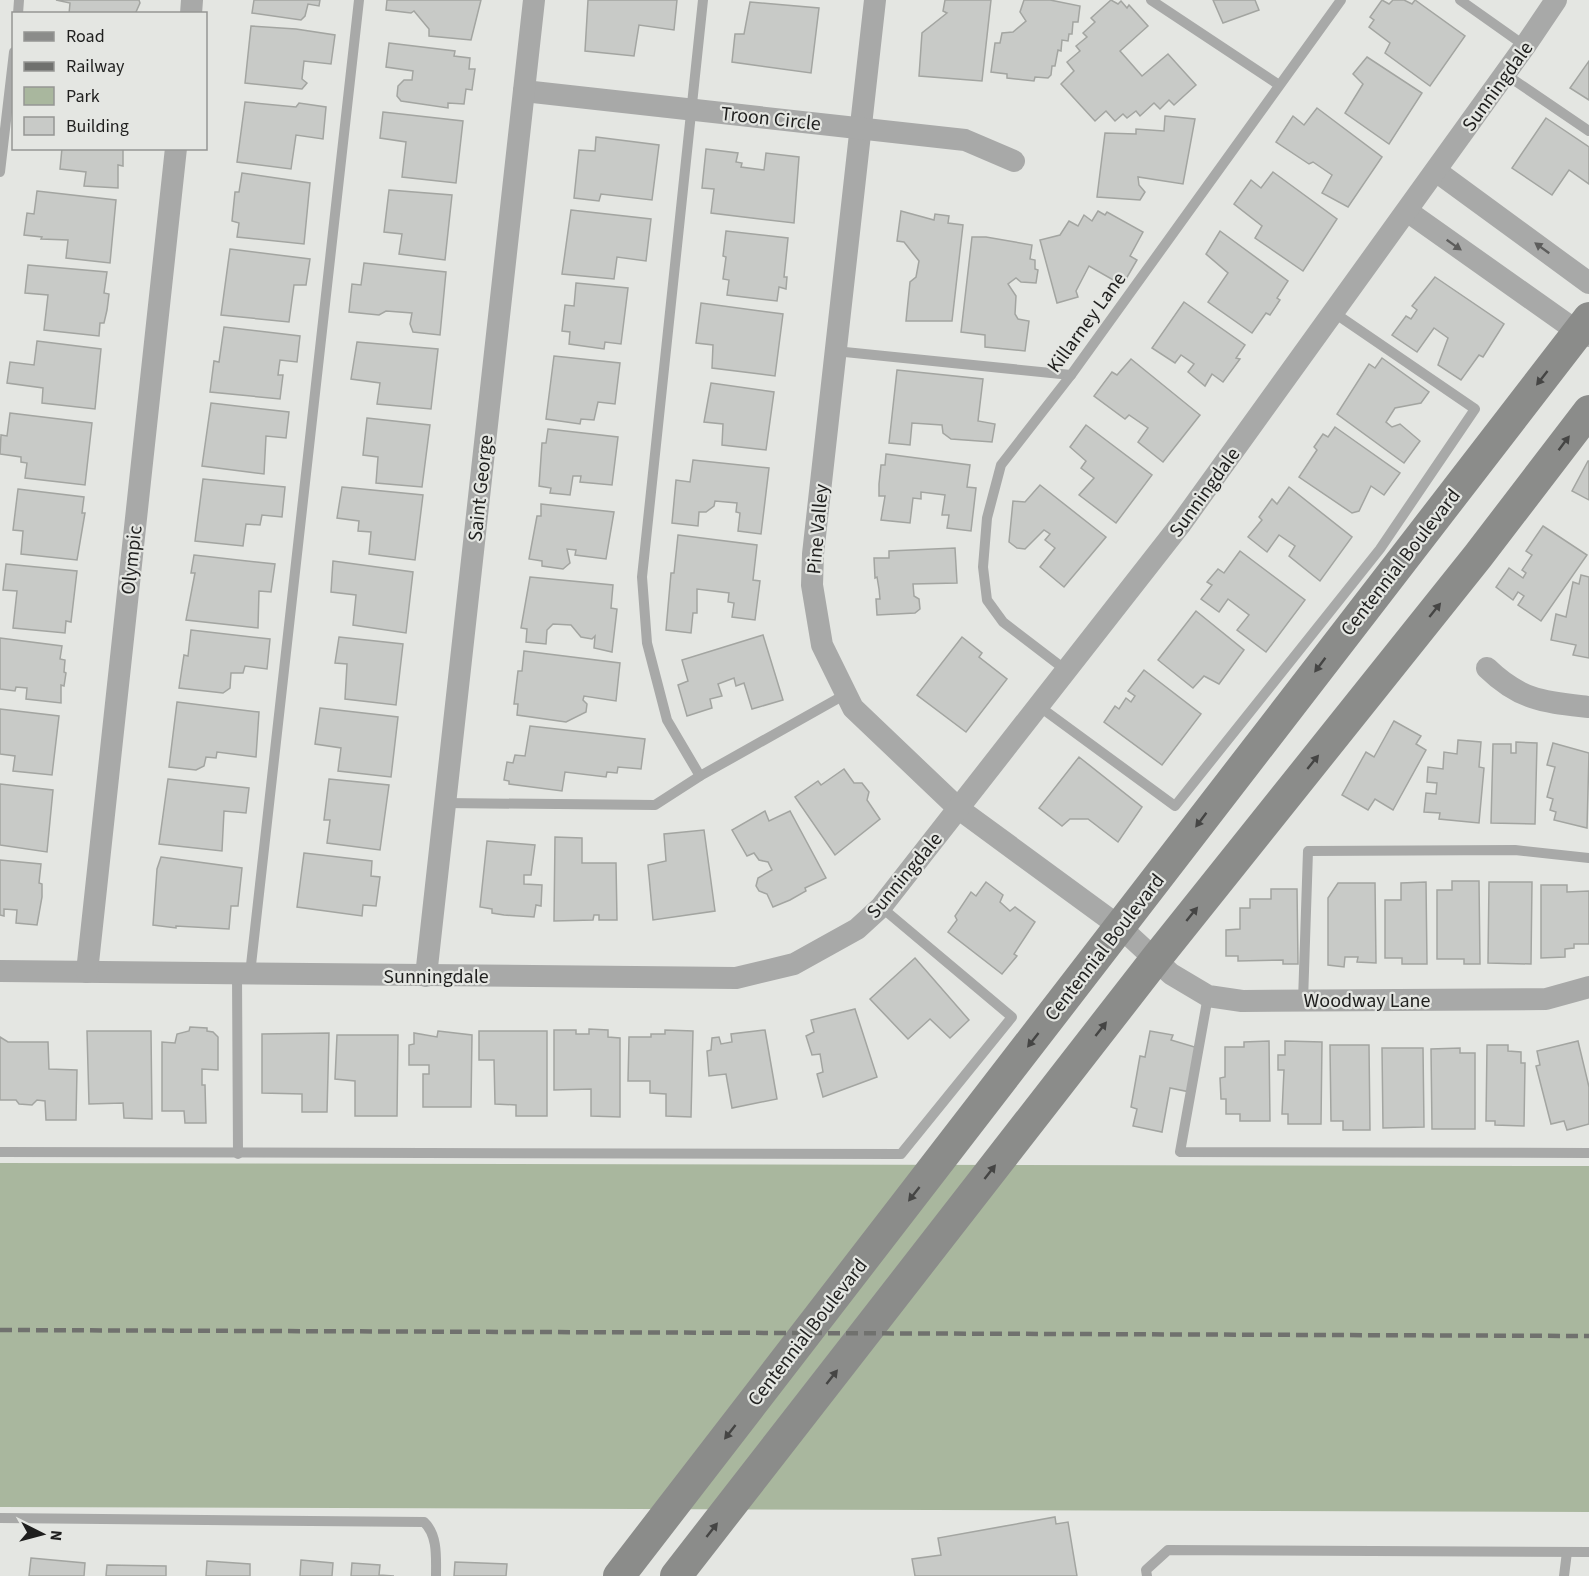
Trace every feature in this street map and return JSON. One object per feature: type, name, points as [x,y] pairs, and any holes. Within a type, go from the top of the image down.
[{"type":"main road","name":"Centennial Boulevard","points":[[619,1576],[1585,329]]},
{"type":"main road","points":[[676,1576],[1155,960],[1478,556],[1589,411]]},
{"type":"street","name":"Saint George","points":[[426,976],[534,0]]},
{"type":"street","name":"Pine Valley","points":[[875,0],[813,554],[812,585],[822,645],[846,694],[861,717],[959,809],[1120,927],[1155,960]]},
{"type":"street","name":"Sunningdale","points":[[0,971],[736,978],[794,964],[857,928],[881,907],[1040,707],[1180,525],[1526,46],[1556,0]]},
{"type":"street","name":"Troon Circle","points":[[525,91],[965,140],[1014,161]]},
{"type":"street","name":"Olympic","points":[[87,972],[176,150]]},
{"type":"street","points":[[1436,171],[1589,283]]},
{"type":"street","points":[[1407,211],[1585,329]]},
{"type":"street","points":[[1488,668],[1507,687],[1541,701],[1589,707]]},
{"type":"street","name":"Woodway Lane","points":[[1155,960],[1171,974],[1208,996],[1242,1001],[1545,999],[1589,987]]},
{"type":"lane","points":[[238,1154],[244,974],[359,0]]},
{"type":"lane","points":[[700,776],[667,720],[647,643],[642,577],[703,0]]},
{"type":"lane","points":[[1151,0],[1279,85]]},
{"type":"lane","name":"Killarney Lane","points":[[1067,671],[1003,622],[987,600],[983,567],[987,518],[1001,465],[1071,375],[1341,0]]},
{"type":"lane","points":[[1460,0],[1526,46]]},
{"type":"lane","points":[[0,172],[12,69]]},
{"type":"lane","points":[[1505,74],[1589,131]]},
{"type":"lane","points":[[1040,707],[1174,806],[1380,549],[1475,409],[1334,312]]},
{"type":"lane","points":[[835,351],[1071,375]]},
{"type":"lane","points":[[444,803],[655,805],[700,776],[846,694]]},
{"type":"lane","points":[[1303,1001],[1308,851],[1515,850],[1589,858]]},
{"type":"lane","points":[[0,1152],[902,1154],[1012,1017],[881,907]]},
{"type":"lane","points":[[1208,996],[1180,1152],[1589,1153]]},
{"type":"lane","points":[[0,1518],[424,1522],[431,1528],[436,1552],[436,1576]]},
{"type":"lane","points":[[1147,1576],[1146,1570],[1168,1550],[1589,1552]]},
{"type":"lane","points":[[1564,1576],[1567,1552]]},
{"type":"green space","points":[[0,1163],[1589,1166],[1589,1512],[0,1507]]},
{"type":"building","points":[[56,0],[139,0],[140,3],[136,12],[69,12],[70,3]]},
{"type":"building","points":[[254,0],[320,0],[319,6],[308,4],[305,16],[301,20],[252,13]]},
{"type":"building","points":[[387,0],[481,0],[471,40],[429,36],[429,29],[414,11],[411,13],[386,10]]},
{"type":"building","points":[[588,0],[677,0],[674,30],[639,25],[634,56],[585,51]]},
{"type":"building","points":[[945,0],[991,0],[982,81],[919,76],[922,33],[947,13],[943,11]]},
{"type":"building","points":[[1024,0],[1050,0],[1080,6],[1078,22],[1073,22],[1072,34],[1069,34],[1068,41],[1062,40],[1061,51],[1058,50],[1051,75],[1048,78],[1035,77],[1034,81],[1007,78],[1007,74],[991,72],[995,43],[1000,43],[1002,33],[1013,32],[1026,21],[1020,12]]},
{"type":"building","points":[[1111,0],[1118,4],[1121,1],[1127,8],[1129,5],[1148,26],[1120,51],[1142,76],[1168,54],[1196,85],[1174,105],[1169,100],[1160,109],[1154,103],[1140,116],[1136,111],[1127,118],[1123,114],[1115,121],[1106,111],[1095,121],[1061,84],[1074,71],[1067,62],[1080,51],[1076,46],[1087,37],[1083,33],[1095,22],[1091,18]]},
{"type":"building","points":[[1213,0],[1255,0],[1259,10],[1223,23]]},
{"type":"building","points":[[1382,0],[1389,4],[1393,0],[1404,0],[1412,4],[1415,0],[1465,36],[1430,86],[1385,53],[1390,43],[1369,27],[1374,20],[1370,17]]},
{"type":"building","points":[[750,2],[819,8],[811,73],[732,62],[735,34],[744,34]]},
{"type":"building","points":[[251,26],[296,29],[335,35],[331,64],[304,61],[302,79],[307,83],[302,89],[245,83]]},
{"type":"building","points":[[389,43],[455,51],[454,56],[470,58],[469,69],[475,69],[472,90],[466,89],[464,104],[448,103],[448,108],[401,101],[397,96],[398,86],[404,80],[412,80],[413,71],[386,67]]},
{"type":"building","points":[[1367,57],[1422,93],[1389,144],[1345,113],[1363,84],[1353,74]]},
{"type":"building","points":[[1589,61],[1589,100],[1570,88]]},
{"type":"building","points":[[245,102],[296,107],[299,103],[326,107],[323,139],[296,135],[291,169],[237,162]]},
{"type":"building","points":[[1317,108],[1382,157],[1348,207],[1322,193],[1332,175],[1313,162],[1309,164],[1276,142],[1293,116],[1304,125]]},
{"type":"building","points":[[383,112],[463,121],[456,183],[402,177],[406,142],[380,138]]},
{"type":"building","points":[[1165,116],[1195,119],[1183,184],[1138,177],[1139,185],[1145,192],[1140,200],[1097,197],[1105,133],[1136,134],[1136,129],[1164,131]]},
{"type":"building","points":[[1546,118],[1589,147],[1589,184],[1569,170],[1552,195],[1512,168]]},
{"type":"building","points":[[596,137],[659,145],[652,200],[601,194],[599,201],[574,198],[579,150],[595,151]]},
{"type":"building","points":[[706,149],[738,153],[736,162],[742,163],[741,167],[764,170],[766,153],[799,157],[794,223],[711,213],[714,189],[702,188]]},
{"type":"building","points":[[62,150],[123,150],[123,166],[118,165],[118,188],[84,186],[86,172],[60,169]]},
{"type":"building","points":[[1273,172],[1337,219],[1303,271],[1255,238],[1262,226],[1234,204],[1251,180],[1261,188]]},
{"type":"building","points":[[242,173],[310,183],[304,244],[237,237],[239,223],[232,221],[235,192],[239,192]]},
{"type":"building","points":[[389,190],[452,195],[445,260],[399,254],[402,234],[384,232]]},
{"type":"building","points":[[37,191],[116,200],[110,263],[66,258],[68,240],[41,239],[42,237],[24,235],[27,213],[34,214]]},
{"type":"building","points":[[571,210],[651,219],[646,261],[617,257],[614,279],[562,274]]},
{"type":"building","points":[[901,211],[934,220],[935,214],[949,216],[948,223],[963,225],[952,321],[906,321],[910,282],[916,277],[919,261],[904,242],[897,241]]},
{"type":"building","points":[[1098,211],[1105,215],[1107,212],[1143,232],[1130,256],[1137,260],[1126,279],[1119,276],[1115,281],[1089,266],[1076,291],[1078,297],[1057,303],[1040,240],[1060,235],[1069,221],[1078,226],[1084,215],[1092,221]]},
{"type":"building","points":[[726,231],[788,238],[784,277],[787,277],[786,289],[779,287],[777,301],[727,295],[729,280],[723,279]]},
{"type":"building","points":[[1220,231],[1288,281],[1277,298],[1280,300],[1270,315],[1266,313],[1252,333],[1208,302],[1228,273],[1206,254]]},
{"type":"building","points":[[972,237],[986,237],[1032,245],[1030,259],[1035,260],[1035,269],[1038,270],[1036,283],[1021,282],[1016,278],[1008,284],[1016,296],[1015,314],[1018,319],[1029,321],[1025,351],[985,347],[985,335],[961,332]]},
{"type":"building","points":[[230,249],[310,259],[306,285],[294,285],[289,322],[221,315]]},
{"type":"building","points":[[364,263],[446,272],[440,335],[413,332],[410,324],[412,313],[386,311],[379,315],[349,312],[352,284],[361,285]]},
{"type":"building","points":[[28,265],[107,272],[104,293],[109,294],[107,310],[104,323],[100,323],[99,336],[44,330],[48,295],[25,293]]},
{"type":"building","points":[[1435,277],[1504,324],[1483,357],[1479,355],[1461,380],[1438,365],[1448,338],[1434,328],[1417,352],[1392,335],[1406,316],[1411,319],[1417,310],[1412,306]]},
{"type":"building","points":[[576,283],[628,288],[621,344],[605,342],[604,349],[569,344],[570,332],[562,331],[565,305],[574,306]]},
{"type":"building","points":[[1184,302],[1245,345],[1236,358],[1240,359],[1223,382],[1212,374],[1205,386],[1188,372],[1194,364],[1181,355],[1175,363],[1152,348]]},
{"type":"building","points":[[701,303],[783,314],[775,376],[712,368],[713,345],[696,343]]},
{"type":"building","points":[[224,327],[300,336],[297,362],[280,360],[278,375],[283,375],[280,399],[210,392],[214,361],[219,362]]},
{"type":"building","points":[[37,341],[101,349],[95,409],[42,403],[43,388],[7,383],[10,362],[34,365]]},
{"type":"building","points":[[357,342],[438,349],[431,409],[377,404],[380,383],[351,379]]},
{"type":"building","points":[[554,356],[620,363],[615,404],[598,402],[594,420],[581,419],[580,424],[546,419]]},
{"type":"building","points":[[1382,358],[1429,392],[1421,403],[1395,408],[1386,422],[1392,427],[1400,424],[1420,441],[1404,463],[1337,414],[1369,364],[1375,368]]},
{"type":"building","points":[[1131,359],[1200,415],[1163,462],[1138,442],[1148,428],[1129,415],[1125,419],[1094,396],[1112,372],[1117,375]]},
{"type":"building","points":[[897,370],[983,379],[978,421],[995,424],[992,442],[951,439],[943,433],[942,425],[912,423],[910,445],[889,443]]},
{"type":"building","points":[[711,383],[774,392],[766,450],[722,445],[723,424],[704,422]]},
{"type":"building","points":[[211,403],[289,412],[286,438],[266,436],[264,474],[202,466]]},
{"type":"building","points":[[10,413],[92,423],[85,485],[25,478],[27,463],[21,462],[21,457],[0,454],[1,435],[7,436]]},
{"type":"building","points":[[367,418],[430,425],[422,487],[376,483],[378,457],[363,455]]},
{"type":"building","points":[[1086,425],[1152,475],[1116,523],[1079,495],[1094,478],[1081,468],[1086,461],[1070,447]]},
{"type":"building","points":[[1335,427],[1400,473],[1384,495],[1371,486],[1359,511],[1352,513],[1299,477],[1317,450],[1314,447],[1323,434],[1328,437]]},
{"type":"building","points":[[548,429],[618,437],[612,485],[580,482],[581,476],[573,476],[570,495],[550,493],[551,488],[539,486],[542,443],[546,443]]},
{"type":"building","points":[[886,454],[970,465],[967,487],[976,488],[971,531],[947,528],[949,515],[942,515],[945,495],[921,492],[921,499],[913,498],[910,523],[881,520],[885,496],[879,496],[879,484],[881,465],[885,465]]},
{"type":"building","points":[[693,460],[769,468],[761,534],[738,531],[740,513],[736,512],[737,503],[715,501],[714,506],[706,512],[699,512],[698,526],[672,523],[676,480],[690,482]]},
{"type":"building","points":[[1589,461],[1589,500],[1572,491]]},
{"type":"building","points":[[203,479],[285,487],[282,517],[262,515],[260,525],[246,524],[243,546],[195,541]]},
{"type":"building","points":[[1040,485],[1106,537],[1064,587],[1040,567],[1055,548],[1045,540],[1050,534],[1044,530],[1025,549],[1017,548],[1009,542],[1013,501],[1025,502]]},
{"type":"building","points":[[342,487],[423,495],[415,560],[369,554],[371,532],[358,531],[359,521],[337,518]]},
{"type":"building","points":[[1289,487],[1352,537],[1320,581],[1289,556],[1295,546],[1279,535],[1267,552],[1248,537],[1262,520],[1259,517],[1272,499],[1277,504]]},
{"type":"building","points":[[18,489],[84,497],[82,513],[85,513],[77,560],[21,554],[23,531],[13,530]]},
{"type":"building","points":[[541,504],[614,512],[606,559],[575,555],[576,550],[567,549],[570,563],[563,569],[542,566],[542,561],[529,559],[537,516],[541,516]]},
{"type":"building","points":[[1543,526],[1587,555],[1541,621],[1518,605],[1524,596],[1518,592],[1513,600],[1496,587],[1509,568],[1523,578],[1526,573],[1522,570],[1532,555],[1526,551]]},
{"type":"building","points":[[678,535],[757,545],[753,580],[760,581],[755,620],[732,617],[734,603],[728,602],[729,593],[697,589],[697,613],[693,613],[691,633],[666,630],[671,573],[674,573]]},
{"type":"building","points":[[955,548],[957,583],[913,584],[914,596],[919,599],[920,609],[915,613],[877,615],[876,599],[880,599],[877,577],[875,578],[874,558],[889,558],[889,551]]},
{"type":"building","points":[[1240,551],[1305,600],[1266,652],[1237,630],[1249,615],[1228,599],[1219,612],[1201,599],[1212,585],[1207,582],[1218,569],[1224,573]]},
{"type":"building","points":[[194,555],[275,564],[271,592],[259,591],[258,628],[186,620],[195,573],[191,573]]},
{"type":"building","points":[[333,561],[413,572],[406,633],[353,625],[356,595],[331,592]]},
{"type":"building","points":[[6,564],[77,571],[71,622],[66,621],[65,633],[13,628],[17,591],[3,590]]},
{"type":"building","points":[[1581,575],[1589,577],[1589,658],[1573,655],[1576,645],[1551,640],[1556,614],[1566,617],[1573,582],[1579,584]]},
{"type":"building","points":[[530,577],[613,585],[611,608],[617,609],[612,652],[594,648],[595,636],[592,639],[581,637],[571,625],[553,624],[547,630],[546,644],[526,642],[527,629],[521,628]]},
{"type":"building","points":[[1196,611],[1244,650],[1219,684],[1204,676],[1193,688],[1158,660]]},
{"type":"building","points":[[191,630],[270,639],[267,669],[245,666],[243,673],[231,673],[230,688],[223,693],[179,688],[184,655],[188,656]]},
{"type":"building","points":[[763,635],[783,700],[752,709],[744,683],[736,686],[734,678],[718,684],[722,696],[710,699],[712,708],[687,716],[678,685],[688,681],[682,660]]},
{"type":"building","points":[[339,637],[403,644],[396,705],[345,699],[347,664],[335,663]]},
{"type":"building","points":[[962,637],[982,653],[979,657],[1007,679],[966,732],[917,695]]},
{"type":"building","points":[[0,638],[62,646],[60,659],[65,660],[64,672],[66,673],[64,686],[61,685],[61,703],[26,699],[27,688],[16,687],[15,691],[0,689]]},
{"type":"building","points":[[524,651],[620,663],[616,701],[584,696],[583,700],[587,704],[586,712],[566,722],[517,715],[518,704],[514,704],[518,671],[522,671]]},
{"type":"building","points":[[1144,670],[1201,714],[1162,765],[1104,722],[1115,706],[1119,709],[1126,698],[1131,702],[1135,696],[1128,691]]},
{"type":"building","points":[[177,702],[259,712],[256,757],[217,752],[216,758],[206,757],[204,766],[196,770],[169,767]]},
{"type":"building","points":[[320,708],[398,717],[391,777],[338,771],[341,748],[315,744]]},
{"type":"building","points":[[0,709],[59,716],[52,775],[13,771],[15,756],[0,754]]},
{"type":"building","points":[[1394,721],[1421,736],[1416,744],[1426,750],[1393,810],[1375,799],[1368,810],[1342,795],[1366,752],[1374,757]]},
{"type":"building","points":[[530,726],[645,739],[641,769],[618,767],[617,773],[607,772],[606,777],[565,772],[562,791],[509,784],[509,781],[504,780],[507,762],[513,763],[515,755],[525,756]]},
{"type":"building","points":[[1458,740],[1481,742],[1479,767],[1484,768],[1479,823],[1439,819],[1440,813],[1424,812],[1426,793],[1436,794],[1437,783],[1427,782],[1428,767],[1443,769],[1444,752],[1457,754]]},
{"type":"building","points":[[1516,742],[1537,743],[1535,824],[1491,823],[1493,744],[1511,744],[1511,753],[1516,753]]},
{"type":"building","points":[[1553,743],[1589,753],[1587,828],[1554,820],[1556,812],[1550,810],[1553,799],[1547,797],[1555,767],[1547,765]]},
{"type":"building","points":[[1079,757],[1142,807],[1118,842],[1088,819],[1070,819],[1062,826],[1039,808]]},
{"type":"building","points":[[844,769],[854,783],[862,783],[869,792],[867,800],[880,819],[835,855],[795,797],[818,781],[821,785]]},
{"type":"building","points":[[168,779],[249,788],[246,813],[224,811],[222,851],[159,844]]},
{"type":"building","points":[[329,779],[389,785],[380,850],[327,843],[330,820],[324,820]]},
{"type":"building","points":[[0,784],[53,790],[47,852],[0,845]]},
{"type":"building","points":[[765,811],[769,821],[790,811],[826,878],[805,888],[806,891],[790,900],[773,907],[767,894],[759,891],[756,886],[758,878],[772,870],[768,862],[759,860],[754,853],[747,856],[732,830]]},
{"type":"building","points":[[704,830],[715,911],[653,920],[648,865],[666,861],[664,834]]},
{"type":"building","points":[[555,837],[582,838],[582,863],[616,863],[617,920],[599,920],[599,915],[594,915],[593,920],[554,921]]},
{"type":"building","points":[[487,841],[535,845],[531,875],[524,875],[524,884],[542,885],[541,906],[536,905],[534,917],[492,913],[492,909],[480,907]]},
{"type":"building","points":[[304,853],[372,861],[371,876],[380,877],[376,906],[363,905],[362,916],[297,907]]},
{"type":"building","points":[[161,857],[242,868],[238,906],[231,906],[229,929],[153,925],[157,869]]},
{"type":"building","points":[[0,860],[41,864],[39,883],[42,884],[42,897],[37,925],[16,923],[17,910],[4,909],[4,916],[0,915]]},
{"type":"building","points":[[1452,881],[1479,881],[1480,964],[1464,964],[1464,959],[1437,959],[1437,890],[1452,890]]},
{"type":"building","points":[[986,882],[1003,895],[1000,902],[1010,911],[1015,907],[1035,922],[1014,954],[1017,956],[1002,974],[948,932],[957,920],[955,916],[971,892],[976,896]]},
{"type":"building","points":[[1426,882],[1427,964],[1402,964],[1402,958],[1385,958],[1385,900],[1401,900],[1401,883]]},
{"type":"building","points":[[1489,882],[1532,882],[1531,964],[1488,963]]},
{"type":"building","points":[[1338,883],[1375,883],[1376,963],[1357,962],[1358,957],[1345,957],[1344,967],[1328,965],[1328,898]]},
{"type":"building","points":[[1541,885],[1567,885],[1567,892],[1589,891],[1589,944],[1574,944],[1574,948],[1565,949],[1565,957],[1541,958]]},
{"type":"building","points":[[1271,889],[1297,889],[1298,964],[1283,964],[1283,960],[1238,961],[1238,956],[1226,956],[1226,930],[1240,929],[1240,908],[1250,908],[1250,899],[1271,899]]},
{"type":"building","points":[[915,958],[969,1020],[950,1038],[930,1019],[908,1039],[870,999]]},
{"type":"building","points":[[855,1009],[877,1077],[823,1097],[817,1074],[823,1072],[820,1054],[812,1055],[806,1036],[814,1032],[811,1020]]},
{"type":"building","points":[[190,1027],[207,1028],[207,1031],[213,1032],[218,1037],[218,1070],[202,1069],[202,1085],[205,1085],[206,1123],[185,1123],[184,1111],[162,1111],[162,1042],[175,1043],[177,1034],[189,1031]]},
{"type":"building","points":[[589,1029],[608,1030],[608,1037],[620,1038],[620,1117],[591,1116],[591,1089],[554,1090],[554,1030],[576,1030],[576,1034],[589,1034]]},
{"type":"building","points":[[665,1030],[693,1031],[691,1117],[666,1116],[666,1094],[650,1093],[650,1081],[628,1081],[629,1037],[651,1037],[651,1034],[665,1034]]},
{"type":"building","points":[[765,1030],[777,1099],[732,1108],[726,1074],[709,1076],[707,1051],[711,1050],[712,1038],[719,1037],[721,1044],[732,1042],[731,1034]]},
{"type":"building","points":[[87,1031],[151,1031],[152,1119],[124,1118],[123,1103],[89,1104]]},
{"type":"building","points":[[438,1031],[472,1035],[471,1107],[423,1107],[423,1074],[429,1074],[429,1065],[409,1065],[409,1045],[414,1044],[414,1033],[437,1037]]},
{"type":"building","points":[[479,1031],[547,1031],[547,1116],[516,1116],[516,1105],[495,1104],[494,1060],[479,1060]]},
{"type":"building","points":[[1150,1031],[1173,1035],[1171,1040],[1198,1048],[1190,1092],[1170,1088],[1162,1132],[1133,1126],[1137,1109],[1131,1107],[1140,1056],[1145,1057]]},
{"type":"building","points":[[329,1033],[327,1112],[302,1112],[302,1094],[262,1093],[262,1034]]},
{"type":"building","points":[[337,1035],[398,1035],[397,1116],[355,1116],[355,1081],[335,1079]]},
{"type":"building","points":[[0,1037],[8,1042],[48,1042],[49,1069],[77,1070],[76,1120],[46,1120],[45,1101],[37,1100],[32,1105],[19,1104],[16,1100],[0,1100]]},
{"type":"building","points":[[1269,1041],[1270,1121],[1240,1121],[1240,1114],[1226,1114],[1226,1099],[1221,1099],[1220,1078],[1225,1077],[1225,1047],[1244,1047],[1244,1042]]},
{"type":"building","points":[[1285,1041],[1322,1042],[1321,1124],[1288,1124],[1288,1114],[1282,1114],[1284,1070],[1278,1070],[1278,1055],[1285,1055]]},
{"type":"building","points":[[1578,1041],[1589,1087],[1589,1124],[1567,1130],[1564,1121],[1551,1124],[1536,1066],[1540,1065],[1537,1051]]},
{"type":"building","points":[[1330,1045],[1369,1045],[1370,1130],[1343,1130],[1343,1121],[1331,1121]]},
{"type":"building","points":[[1487,1045],[1508,1045],[1508,1051],[1521,1052],[1521,1063],[1525,1063],[1524,1126],[1495,1125],[1495,1121],[1486,1121]]},
{"type":"building","points":[[1382,1048],[1423,1048],[1424,1127],[1383,1128]]},
{"type":"building","points":[[1460,1048],[1460,1053],[1475,1053],[1475,1129],[1432,1129],[1431,1049]]},
{"type":"building","points":[[1055,1517],[1056,1524],[1068,1522],[1077,1576],[915,1576],[912,1559],[941,1555],[938,1538]]},
{"type":"building","points":[[31,1558],[85,1563],[84,1576],[29,1576]]},
{"type":"building","points":[[301,1560],[333,1563],[332,1576],[300,1576]]},
{"type":"building","points":[[207,1561],[250,1564],[250,1576],[206,1576]]},
{"type":"building","points":[[455,1562],[507,1564],[506,1576],[454,1576]]},
{"type":"building","points":[[352,1563],[380,1565],[379,1575],[394,1576],[351,1576]]},
{"type":"building","points":[[107,1565],[166,1566],[166,1576],[106,1576]]},
{"type":"railway","points":[[0,1330],[1589,1336]]}]
